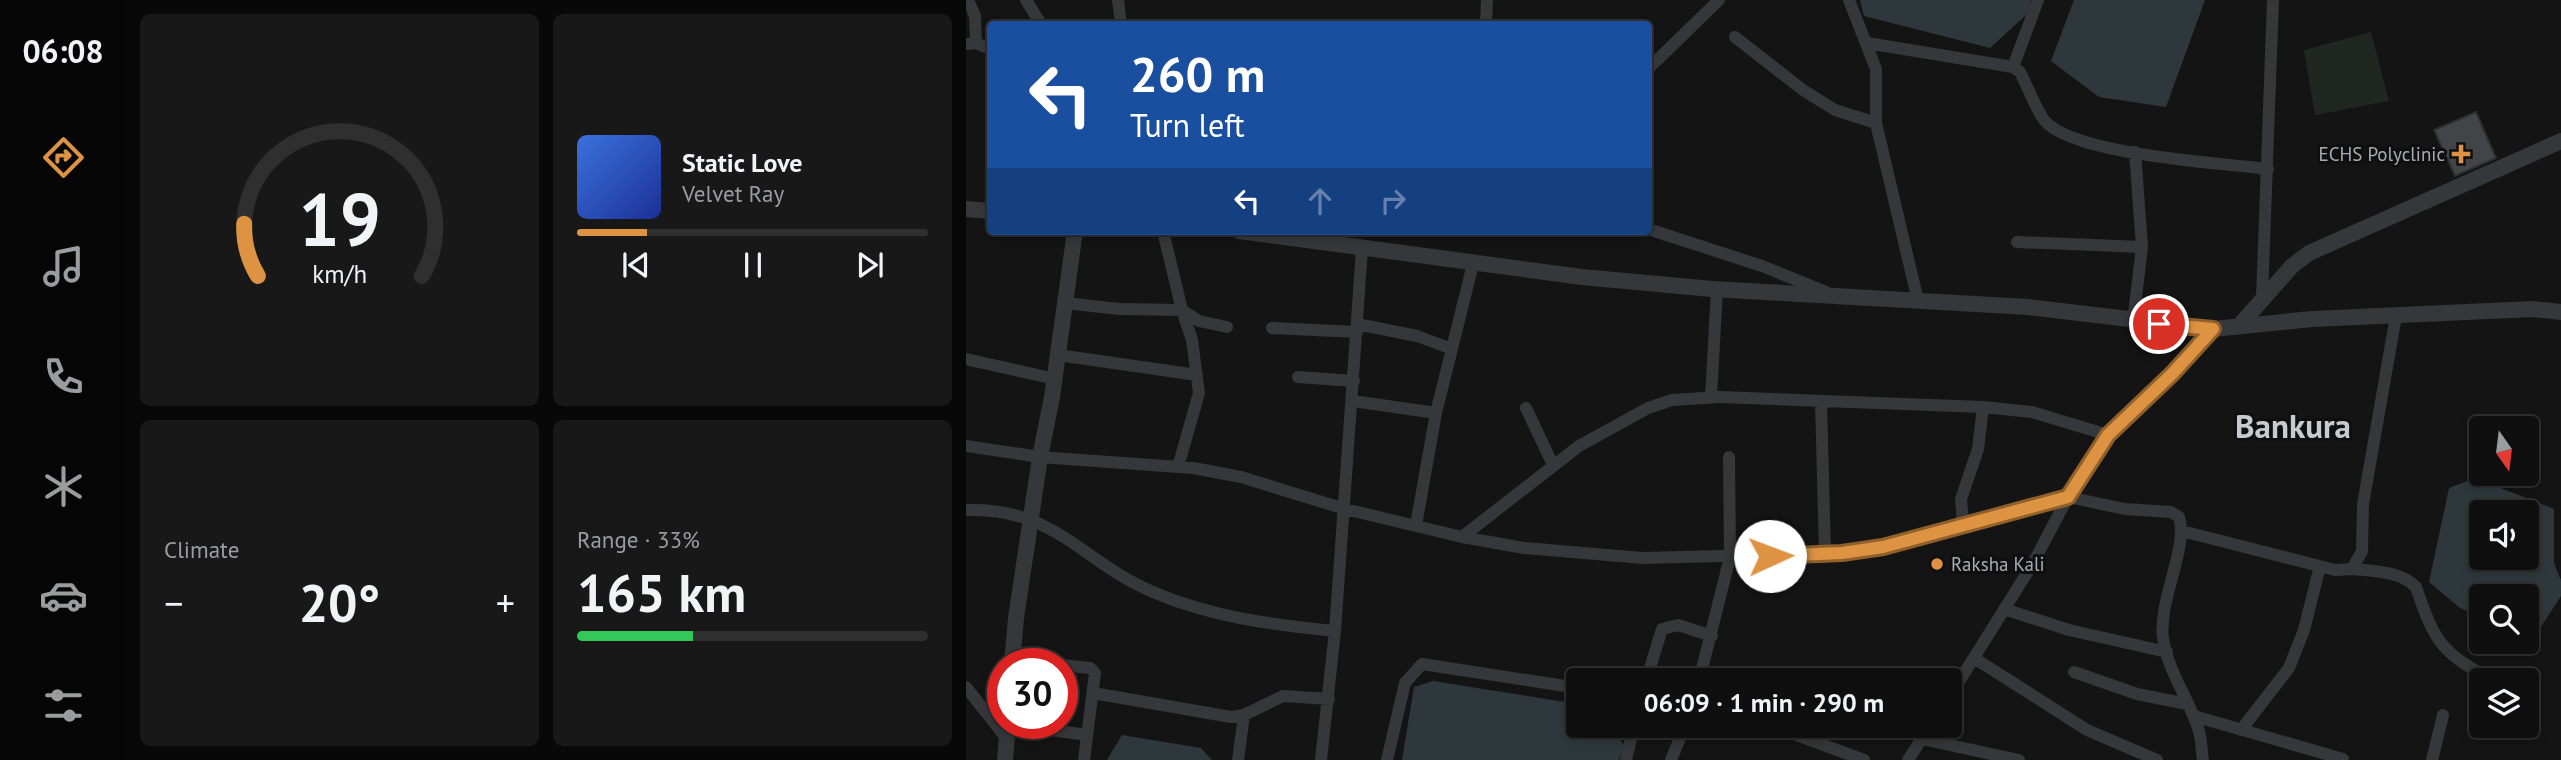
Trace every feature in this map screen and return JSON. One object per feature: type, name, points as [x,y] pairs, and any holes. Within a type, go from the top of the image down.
[{"type":"street","points":[[968,0],[975,16],[971,44]]},
{"type":"street","points":[[1026,0],[1039,21]]},
{"type":"street","points":[[1118,0],[1121,21]]},
{"type":"street","points":[[1486,21],[1487,0]]},
{"type":"street","points":[[1652,65],[1719,0]]},
{"type":"street","points":[[1849,0],[1876,69],[1876,123],[1918,301]]},
{"type":"street","points":[[2013,67],[2038,0]]},
{"type":"street","points":[[2262,298],[2273,0]]},
{"type":"street","points":[[1735,37],[1803,90],[1835,110],[1876,123]]},
{"type":"street","points":[[1867,43],[2013,67],[2020,72],[2045,121],[2054,128],[2104,148],[2268,169]]},
{"type":"street","points":[[2239,326],[2262,298],[2309,253],[2561,141]]},
{"type":"street","points":[[2133,322],[2142,247],[2135,152]]},
{"type":"street","points":[[966,209],[987,211]]},
{"type":"street","points":[[1652,230],[1762,266],[1838,297]]},
{"type":"street","points":[[1014,648],[1016,618],[1040,457],[1055,379],[1074,235]]},
{"type":"street","points":[[1164,235],[1192,340],[1199,393],[1178,467]]},
{"type":"street","points":[[1266,235],[1473,264],[1717,289],[2028,307],[2133,322],[2213,329],[2312,319],[2533,309],[2561,312]]},
{"type":"street","points":[[2017,242],[2142,247]]},
{"type":"street","points":[[1321,760],[1329,699],[1345,509],[1362,249]]},
{"type":"street","points":[[1416,525],[1436,413],[1473,264]]},
{"type":"street","points":[[1712,397],[1717,289]]},
{"type":"street","points":[[1065,303],[1156,312],[1182,310],[1199,321],[1227,327]]},
{"type":"street","points":[[2352,569],[2362,551],[2363,504],[2396,316]]},
{"type":"street","points":[[1272,328],[1357,328],[1417,335],[1452,349]]},
{"type":"street","points":[[1962,677],[2068,497],[2108,435],[2172,374],[2213,329]]},
{"type":"street","points":[[1058,355],[1197,375]]},
{"type":"street","points":[[966,359],[1055,379]]},
{"type":"street","points":[[1298,377],[1354,381]]},
{"type":"street","points":[[1462,537],[1579,446],[1648,408],[1672,400],[1712,397],[1983,407],[2032,412],[2108,435]]},
{"type":"street","points":[[1353,401],[1436,413]]},
{"type":"street","points":[[1821,401],[1825,554]]},
{"type":"street","points":[[1963,524],[1961,499],[1978,449],[1983,407]]},
{"type":"street","points":[[1526,408],[1553,465]]},
{"type":"street","points":[[966,446],[1040,457],[1178,467],[1241,477],[1345,509],[1462,537],[1524,548],[1643,558],[1825,554],[1883,547],[2068,497],[2125,509],[2171,512],[2179,517],[2182,531],[2163,607],[2163,638],[2200,732],[2203,760]]},
{"type":"street","points":[[1703,668],[1730,557],[1729,457]]},
{"type":"street","points":[[966,510],[994,511],[1031,520],[1055,530],[1094,558],[1168,598],[1245,620],[1335,631]]},
{"type":"street","points":[[2182,531],[2320,566],[2389,573],[2410,580],[2416,587],[2436,639],[2448,651],[2475,668]]},
{"type":"street","points":[[2241,730],[2289,668],[2304,630],[2320,566]]},
{"type":"street","points":[[2004,609],[2069,630],[2167,652]]},
{"type":"street","points":[[1650,668],[1662,629],[1678,625],[1712,636]]},
{"type":"street","points":[[1974,658],[2087,730],[2157,760]]},
{"type":"street","points":[[1387,760],[1405,683],[1422,664],[1566,686]]},
{"type":"street","points":[[1078,668],[1094,671],[1096,677],[1084,760]]},
{"type":"street","points":[[2074,672],[2137,694],[2187,704]]},
{"type":"street","points":[[966,687],[987,708]]},
{"type":"street","points":[[1093,693],[1225,717],[1244,715],[1283,696],[1329,699]]},
{"type":"street","points":[[1238,760],[1244,715]]},
{"type":"street","points":[[2432,760],[2443,715]]},
{"type":"street","points":[[2194,716],[2343,759]]},
{"type":"street","points":[[1078,734],[1087,735]]},
{"type":"street","points":[[1626,760],[1631,738]]},
{"type":"street","points":[[1671,760],[1680,738]]},
{"type":"street","points":[[1804,738],[1864,760]]},
{"type":"street","points":[[1005,760],[1006,739]]},
{"type":"street","points":[[1908,760],[1922,739],[2020,760]]},
{"type":"shaded area","points":[[1860,0],[2031,0],[2027,14],[1990,48],[1864,16]]},
{"type":"shaded area","points":[[2074,0],[2205,0],[2166,107],[2099,97],[2051,61]]},
{"type":"shaded area","points":[[2371,32],[2389,101],[2315,115],[2304,50]]},
{"type":"shaded area","points":[[2469,480],[2469,486],[2495,486],[2531,500],[2469,500],[2469,570],[2539,570],[2539,503],[2554,509],[2554,563],[2561,580],[2561,596],[2539,630],[2539,584],[2469,584],[2469,612],[2460,608],[2429,582],[2449,488]]},
{"type":"shaded area","points":[[1433,681],[1566,702],[1566,738],[1619,738],[1624,745],[1619,760],[1402,760],[1414,687]]},
{"type":"shaded area","points":[[1122,735],[1201,748],[1212,760],[1107,760]]},
{"type":"building","points":[[2476,112],[2496,158],[2455,176],[2434,130]]},
{"type":"place","name":"ECHS Polyclinic","points":[[2461,154]]},
{"type":"place","name":"Raksha Kali","points":[[1937,564]]},
{"type":"district","name":"Bankura","points":[[2293,426]]},
{"type":"route","points":[[1770,556],[1842,553],[1883,547],[2068,497],[2108,435],[2172,374],[2213,329],[2159,324]]}]
